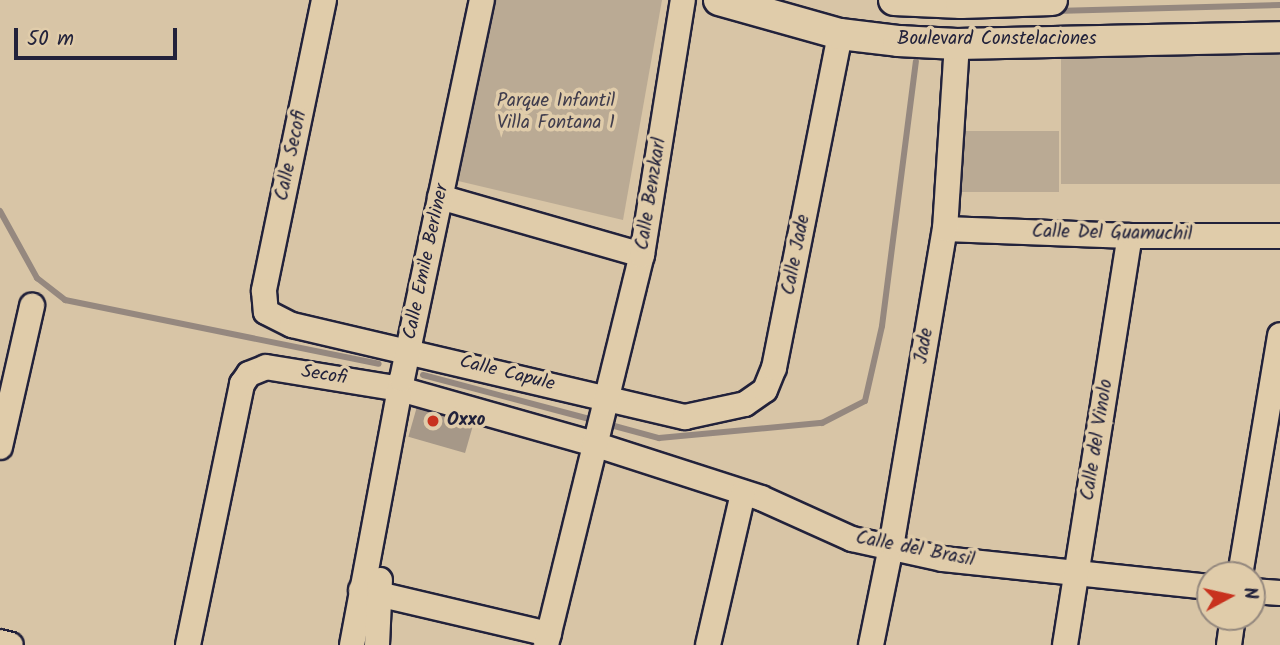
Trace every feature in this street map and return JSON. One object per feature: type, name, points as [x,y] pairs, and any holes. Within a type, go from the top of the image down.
[{"type":"street","name":"Calle Secofi","points":[[324,0],[264,291],[267,312],[292,325],[408,352]]},
{"type":"street","name":"Calle Emile Berliner","points":[[377,645],[371,592],[375,524],[401,384],[482,0]]},
{"type":"street","name":"Calle Benzkarl","points":[[547,640],[642,255],[683,0]]},
{"type":"street","name":"Boulevard Constelaciones","points":[[719,0],[840,34],[898,41],[957,44],[1280,37]]},
{"type":"street","name":"Boulevard Constelaciones","points":[[894,0],[1052,0]]},
{"type":"street","points":[[898,41],[900,1]]},
{"type":"street","name":"Calle Jade","points":[[602,414],[685,417],[745,404],[765,390],[775,368],[840,34]]},
{"type":"street","name":"Jade","points":[[871,645],[891,547],[945,229],[957,44]]},
{"type":"street","points":[[440,197],[642,255]]},
{"type":"street","name":"Calle Del Guamuchil","points":[[945,229],[1130,236],[1280,236]]},
{"type":"street","name":"Calle del Vinolo","points":[[1065,645],[1130,236]]},
{"type":"street","points":[[0,447],[32,306]]},
{"type":"street","points":[[1242,561],[1280,335]]},
{"type":"street","name":"Calle Capule","points":[[408,352],[602,414]]},
{"type":"street","name":"Secofi","points":[[188,645],[243,384],[249,373],[266,367],[401,384]]},
{"type":"street","points":[[401,384],[602,414]]},
{"type":"street","name":"Calle del Brasil","points":[[602,414],[743,493],[852,539],[943,559],[1196,585]]},
{"type":"street","points":[[708,645],[743,493]]},
{"type":"street","name":"Calle Emile Berliner","points":[[352,645],[371,592]]},
{"type":"street","points":[[371,592],[547,640]]},
{"type":"street","points":[[0,642],[11,645]]},
{"type":"green space","name":"Parque Infantil Villa Fontana 1","points":[[492,0],[662,0],[623,220],[454,180]]},
{"type":"green space","points":[[1061,49],[1280,49],[1280,184],[1061,184]]},
{"type":"green space","points":[[957,131],[1059,131],[1059,192],[957,192]]},
{"type":"building","points":[[418,403],[475,419],[465,453],[408,437]]},
{"type":"waterway","points":[[1055,11],[1280,5]]},
{"type":"waterway","points":[[607,424],[659,438],[822,423],[865,401],[882,326],[916,61]]},
{"type":"waterway","points":[[0,211],[37,278],[65,300],[379,364]]},
{"type":"waterway","points":[[423,375],[597,421]]},
{"type":"place","name":"Oxxo","points":[[433,421]]}]
